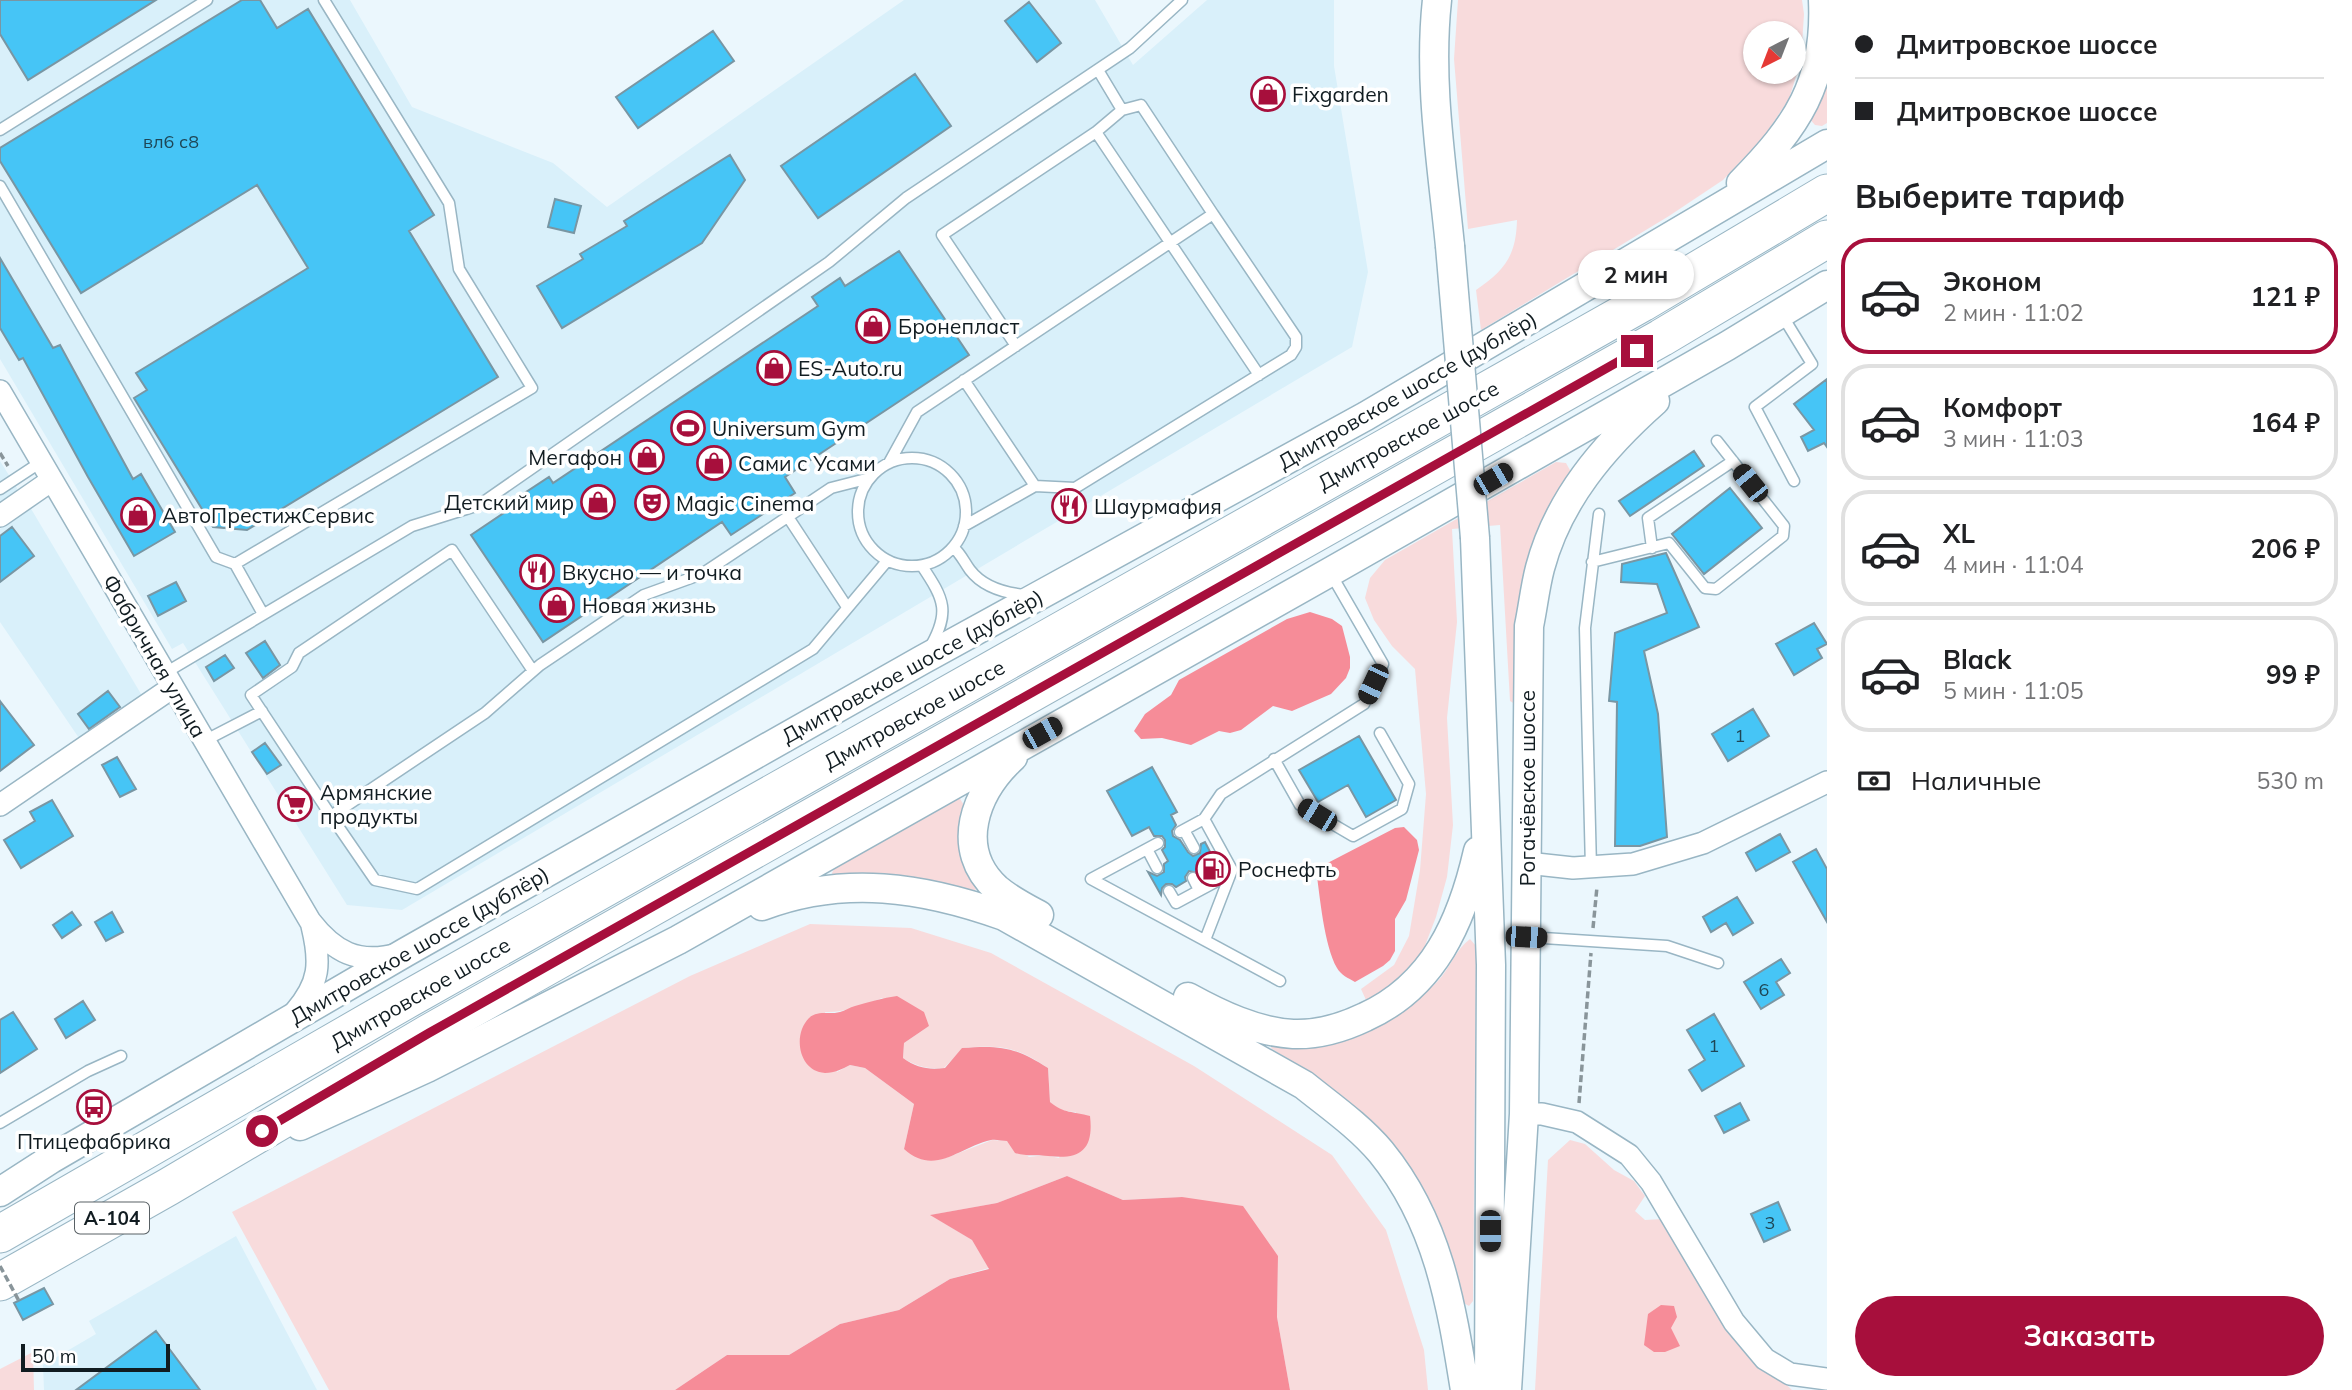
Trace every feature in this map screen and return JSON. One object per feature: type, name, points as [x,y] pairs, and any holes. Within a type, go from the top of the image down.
[{"type":"highway","name":"Дмитровское шоссе","points":[[0,1234],[420,992],[1642,303],[1827,193]]},
{"type":"highway","name":"Дмитровское шоссе","points":[[9,1292],[168,1187],[429,1033],[1661,338],[1827,239]]},
{"type":"main road","points":[[1437,0],[1434,82],[1475,538],[1486,818],[1491,965],[1489,1390]]},
{"type":"main road","points":[[1709,215],[1773,151],[1799,115],[1820,67],[1825,29],[1823,0]]},
{"type":"main road","name":"Дмитровское шоссе (дублёр)","points":[[0,1192],[51,1158],[406,952],[922,660],[1366,416],[1827,144]]},
{"type":"main road","points":[[168,1187],[427,1068],[678,940],[1727,346],[1827,285]]},
{"type":"main road","name":"Рогачёвское шоссе","points":[[1507,1390],[1524,1114],[1529,626],[1540,567],[1560,514],[1586,472],[1622,430],[1665,392],[1727,346]]},
{"type":"main road","points":[[1042,733],[1010,760],[981,800],[973,820],[973,830],[974,851],[982,872],[1009,899],[1213,1011],[1258,1027],[1293,1034],[1338,1030],[1383,1009],[1406,993],[1432,964],[1450,932],[1469,888],[1486,818]]},
{"type":"main road","points":[[678,940],[803,893],[870,886],[906,889],[971,904],[1004,916],[1235,1044],[1304,1085],[1349,1120],[1379,1150],[1404,1184],[1424,1219],[1441,1266],[1465,1390]]},
{"type":"street","name":"Фабричная улица","points":[[0,391],[310,921],[325,940],[341,951],[382,958],[406,952]]},
{"type":"street","points":[[0,516],[46,471]]},
{"type":"street","points":[[0,805],[169,680]]},
{"type":"street","points":[[1527,863],[1573,868],[1633,864],[1703,842],[1827,782]]},
{"type":"street","name":"Фабричная улица","points":[[288,1020],[307,999],[318,965],[317,946],[310,921]]},
{"type":"street","points":[[1524,1114],[1542,1114],[1577,1122],[1629,1154],[1644,1173],[1734,1322],[1765,1359],[1790,1374],[1827,1379]]},
{"type":"lane","points":[[0,130],[207,0]]},
{"type":"lane","points":[[235,564],[532,388],[459,269],[449,203],[324,0]]},
{"type":"lane","points":[[169,680],[263,614],[412,526],[479,505],[828,262],[906,198],[1130,48],[1182,0]]},
{"type":"lane","points":[[1098,70],[1122,110]]},
{"type":"lane","points":[[964,526],[1035,486],[1075,488],[1291,355],[1296,347],[1296,337],[1141,105],[1122,110],[1096,132],[942,235],[1016,346]]},
{"type":"lane","points":[[1096,132],[1259,375]]},
{"type":"lane","points":[[0,186],[216,557],[235,564],[263,614]]},
{"type":"lane","points":[[889,463],[917,412],[1213,214]]},
{"type":"lane","points":[[1781,313],[1812,364],[1755,407],[1794,481]]},
{"type":"lane","points":[[964,380],[1035,486]]},
{"type":"lane","points":[[1592,562],[1670,543],[1705,588],[1716,589],[1783,537],[1784,526],[1717,441]]},
{"type":"lane","points":[[331,816],[485,713],[533,671],[644,595],[702,574],[831,488],[870,478],[889,463],[901,459],[925,460],[946,471],[955,480],[965,501],[964,526],[945,556],[922,566],[898,565],[887,561],[868,545],[859,523],[859,499],[870,478]]},
{"type":"lane","points":[[1652,548],[1648,518],[1733,461]]},
{"type":"lane","points":[[0,487],[46,471]]},
{"type":"lane","points":[[1595,868],[1585,628],[1599,514]]},
{"type":"lane","points":[[788,517],[847,607]]},
{"type":"lane","points":[[953,547],[960,553],[971,572],[988,585],[1005,593],[1038,596]]},
{"type":"lane","points":[[533,671],[452,550],[299,653],[292,667],[251,695],[374,880],[417,889],[813,649],[887,561]]},
{"type":"lane","points":[[922,566],[940,593],[943,612],[938,634],[922,660]]},
{"type":"lane","points":[[1194,848],[1182,831],[1204,819],[1221,794],[1364,704],[1382,664],[1330,572]]},
{"type":"lane","points":[[204,741],[262,711]]},
{"type":"lane","points":[[1274,759],[1300,805],[1353,836],[1402,809],[1409,784],[1380,733]]},
{"type":"lane","points":[[1204,819],[1232,870],[1205,940]]},
{"type":"lane","points":[[1158,843],[1091,879],[1280,981]]},
{"type":"lane","points":[[1147,849],[1157,868]]},
{"type":"lane","points":[[1206,871],[1213,883]]},
{"type":"lane","points":[[1169,891],[1176,903],[1230,874]]},
{"type":"lane","points":[[1193,878],[1199,890]]},
{"type":"lane","points":[[1526,937],[1667,946],[1718,962]]},
{"type":"lane","points":[[0,1123],[88,1071],[121,1056]]},
{"type":"path","points":[[1577,1122],[1592,941],[1595,868]]},
{"type":"path","points":[[0,1266],[9,1292]]},
{"type":"shaded area","points":[[0,0],[350,0],[412,107],[553,163],[607,207],[904,0],[1095,0],[1133,65],[1207,0],[1334,0],[1334,66],[1368,272],[1352,347],[402,910],[347,905],[183,643],[172,649],[0,359]]},
{"type":"shaded area","points":[[1458,0],[1802,0],[1804,21],[1743,21],[1743,84],[1794,84],[1789,99],[1763,138],[1723,180],[1669,216],[1481,330],[1476,290],[1507,261],[1514,243],[1517,220],[1468,229],[1454,59]]},
{"type":"shaded area","points":[[1827,73],[1827,123],[1822,126],[1815,125],[1808,117]]},
{"type":"shaded area","points":[[0,461],[17,488],[16,499],[0,510]]},
{"type":"shaded area","points":[[1556,462],[1566,463],[1571,472],[1515,704],[1510,701],[1500,525],[1452,529],[1457,622],[1447,718],[1453,825],[1447,877],[1424,948],[1409,971],[1384,992],[1366,1000],[1361,989],[1394,965],[1409,936],[1420,870],[1426,794],[1415,669],[1392,646],[1374,620],[1365,598],[1370,578],[1385,560]]},
{"type":"shaded area","points":[[30,507],[144,699],[81,741],[0,622],[0,529]]},
{"type":"shaded area","points":[[1310,612],[1332,619],[1342,626],[1350,657],[1346,678],[1331,694],[1292,711],[1273,706],[1241,730],[1230,733],[1219,731],[1191,745],[1162,738],[1141,739],[1134,731],[1145,714],[1171,695],[1179,680],[1287,619]]},
{"type":"shaded area","points":[[954,797],[959,797],[965,807],[977,886],[974,893],[833,878],[835,867]]},
{"type":"shaded area","points":[[1404,827],[1417,840],[1419,850],[1406,900],[1395,919],[1395,951],[1383,966],[1355,982],[1337,968],[1329,947],[1316,869],[1395,828]]},
{"type":"shaded area","points":[[810,924],[911,928],[991,953],[1194,1066],[1332,1155],[1386,1230],[1424,1350],[1428,1390],[1290,1390],[1277,1317],[1278,1256],[1182,1197],[1123,1200],[1067,1176],[997,1203],[931,1215],[972,1240],[989,1268],[950,1279],[899,1310],[840,1324],[789,1355],[727,1355],[675,1390],[329,1390],[232,1212],[690,976]],"holes":[[[882,998],[929,1026],[904,1043],[903,1058],[923,1067],[944,1068],[963,1048],[998,1047],[1017,1051],[1048,1068],[1050,1102],[1060,1111],[1076,1112],[1059,1158],[1045,1155],[1029,1157],[1007,1141],[992,1140],[946,1158],[904,1149],[914,1104],[865,1068],[850,1065],[837,1072],[825,1012],[846,1010]]]},
{"type":"shaded area","points":[[1470,939],[1476,946],[1473,1301],[1469,1306],[1462,1302],[1324,1084],[1271,1048],[1273,1044],[1334,1042],[1356,1036],[1382,1024],[1416,1001],[1437,982]]},
{"type":"shaded area","points":[[897,996],[924,1012],[929,1026],[904,1043],[903,1058],[923,1068],[933,1069],[945,1068],[962,1048],[997,1047],[1026,1056],[1048,1068],[1050,1102],[1064,1110],[1090,1116],[1091,1128],[1087,1145],[1076,1154],[1059,1157],[1015,1153],[1007,1141],[993,1140],[937,1160],[915,1157],[904,1149],[914,1104],[865,1068],[850,1065],[832,1072],[816,1071],[804,1060],[800,1043],[804,1025],[813,1016],[840,1012]]},
{"type":"shaded area","points":[[1570,1140],[1585,1144],[1614,1170],[1634,1181],[1645,1196],[1635,1211],[1645,1220],[1662,1219],[1720,1321],[1792,1390],[1535,1390],[1548,1160]]},
{"type":"shaded area","points":[[1067,1176],[1123,1200],[1182,1197],[1243,1206],[1278,1256],[1277,1317],[1290,1390],[675,1390],[727,1355],[789,1355],[840,1324],[899,1310],[950,1279],[989,1269],[972,1240],[930,1215],[997,1203]]},
{"type":"shaded area","points":[[236,1236],[317,1390],[44,1390],[43,1365],[96,1334],[89,1321]]},
{"type":"shaded area","points":[[1661,1305],[1674,1306],[1677,1317],[1671,1328],[1680,1346],[1665,1352],[1654,1352],[1644,1345],[1648,1314]]},
{"type":"shaded area","points":[[33,1352],[34,1390],[0,1390],[0,1369]]},
{"type":"building","points":[[0,0],[156,0],[28,80],[0,34]]},
{"type":"building","points":[[242,0],[260,0],[277,28],[308,9],[434,215],[409,231],[498,377],[247,530],[213,527],[134,398],[147,390],[136,373],[308,268],[257,185],[81,293],[0,161],[0,148]]},
{"type":"building","points":[[1029,2],[1061,43],[1037,62],[1005,21]]},
{"type":"building","points":[[713,31],[734,61],[638,128],[616,97]]},
{"type":"building","points":[[915,74],[951,126],[818,218],[781,166]]},
{"type":"building","points":[[730,155],[745,180],[702,243],[562,328],[537,286],[583,259],[580,254],[627,226],[624,221]]},
{"type":"building","points":[[555,199],[581,206],[574,233],[548,227]]},
{"type":"building","points":[[899,251],[969,355],[785,477],[795,493],[731,535],[722,522],[543,642],[471,535],[523,500],[520,496],[549,477],[553,483],[818,306],[812,297],[840,278],[845,286]]},
{"type":"building","points":[[0,258],[53,348],[60,345],[133,479],[141,474],[175,532],[134,556],[23,358],[19,360],[0,328]]},
{"type":"building","points":[[1827,379],[1827,447],[1824,443],[1808,451],[1801,437],[1814,430],[1794,404]]},
{"type":"building","points":[[1694,451],[1704,466],[1630,516],[1619,501]]},
{"type":"building","points":[[1730,488],[1762,528],[1704,574],[1672,534]]},
{"type":"building","points":[[12,527],[34,556],[0,582],[0,536]]},
{"type":"building","points":[[1666,553],[1699,627],[1644,651],[1658,714],[1667,837],[1640,846],[1615,846],[1617,702],[1609,701],[1615,633],[1667,613],[1657,584],[1621,582],[1622,564]]},
{"type":"building","points":[[176,582],[186,601],[158,616],[148,596]]},
{"type":"building","points":[[1814,623],[1827,644],[1817,649],[1822,658],[1794,675],[1776,644]]},
{"type":"building","points":[[265,641],[280,665],[263,678],[246,653]]},
{"type":"building","points":[[225,655],[234,668],[214,681],[206,667]]},
{"type":"building","points":[[108,691],[120,707],[89,729],[78,714]]},
{"type":"building","points":[[0,701],[34,745],[0,771]]},
{"type":"building","points":[[1753,709],[1769,736],[1728,761],[1712,734]]},
{"type":"building","points":[[1359,736],[1396,800],[1366,817],[1348,785],[1318,802],[1299,770]]},
{"type":"building","points":[[265,743],[281,765],[267,774],[252,752]]},
{"type":"building","points":[[117,757],[136,789],[120,797],[102,765]]},
{"type":"building","points":[[1152,767],[1177,812],[1171,815],[1176,825],[1172,831],[1173,836],[1180,840],[1193,856],[1200,853],[1201,844],[1205,842],[1217,865],[1213,867],[1205,863],[1198,873],[1189,871],[1185,877],[1186,881],[1176,887],[1166,884],[1161,895],[1148,872],[1157,876],[1164,872],[1164,864],[1168,861],[1162,850],[1165,840],[1162,836],[1154,836],[1149,827],[1132,836],[1107,791]]},
{"type":"building","points":[[52,800],[73,836],[21,868],[4,840],[35,821],[30,812]]},
{"type":"building","points":[[1780,834],[1790,852],[1756,871],[1746,853]]},
{"type":"building","points":[[1816,849],[1827,869],[1827,922],[1793,862]]},
{"type":"building","points":[[1737,897],[1753,923],[1733,935],[1726,923],[1711,932],[1703,917]]},
{"type":"building","points":[[72,912],[81,925],[62,938],[53,925]]},
{"type":"building","points":[[112,912],[123,932],[106,941],[95,922]]},
{"type":"building","points":[[1781,959],[1790,973],[1776,982],[1784,995],[1761,1009],[1744,982]]},
{"type":"building","points":[[83,1001],[95,1020],[66,1038],[55,1019]]},
{"type":"building","points":[[13,1012],[37,1049],[0,1073],[0,1020]]},
{"type":"building","points":[[1714,1014],[1744,1066],[1702,1091],[1689,1070],[1705,1060],[1687,1030]]},
{"type":"building","points":[[1740,1103],[1749,1120],[1724,1133],[1715,1116]]},
{"type":"building","points":[[1778,1202],[1790,1230],[1764,1242],[1751,1214]]},
{"type":"building","points":[[44,1288],[53,1304],[23,1320],[14,1303]]},
{"type":"building","points":[[156,1331],[200,1390],[76,1390]]},
{"type":"place","name":"Fixgarden","points":[[1268,94]]},
{"type":"place","name":"Бронепласт","points":[[873,326]]},
{"type":"place","name":"ES-Auto.ru","points":[[774,368]]},
{"type":"place","name":"Universum Gym","points":[[688,428]]},
{"type":"place","name":"Мегафон","points":[[647,457]]},
{"type":"place","name":"Сами с Усами","points":[[714,463]]},
{"type":"place","name":"Детский мир","points":[[598,502]]},
{"type":"place","name":"Magic Cinema","points":[[652,503]]},
{"type":"place","name":"Шаурмафия","points":[[1069,506]]},
{"type":"place","name":"АвтоПрестижСервис","points":[[138,515]]},
{"type":"place","name":"Вкусно — и точка","points":[[537,572]]},
{"type":"place","name":"Новая жизнь","points":[[557,605]]},
{"type":"place","name":"Армянские продукты","points":[[295,804]]},
{"type":"place","name":"Роснефть","points":[[1213,869]]},
{"type":"place","name":"Птицефабрика","points":[[94,1107]]},
{"type":"route","points":[[262,1131],[429,1033],[1637,351]]}]
